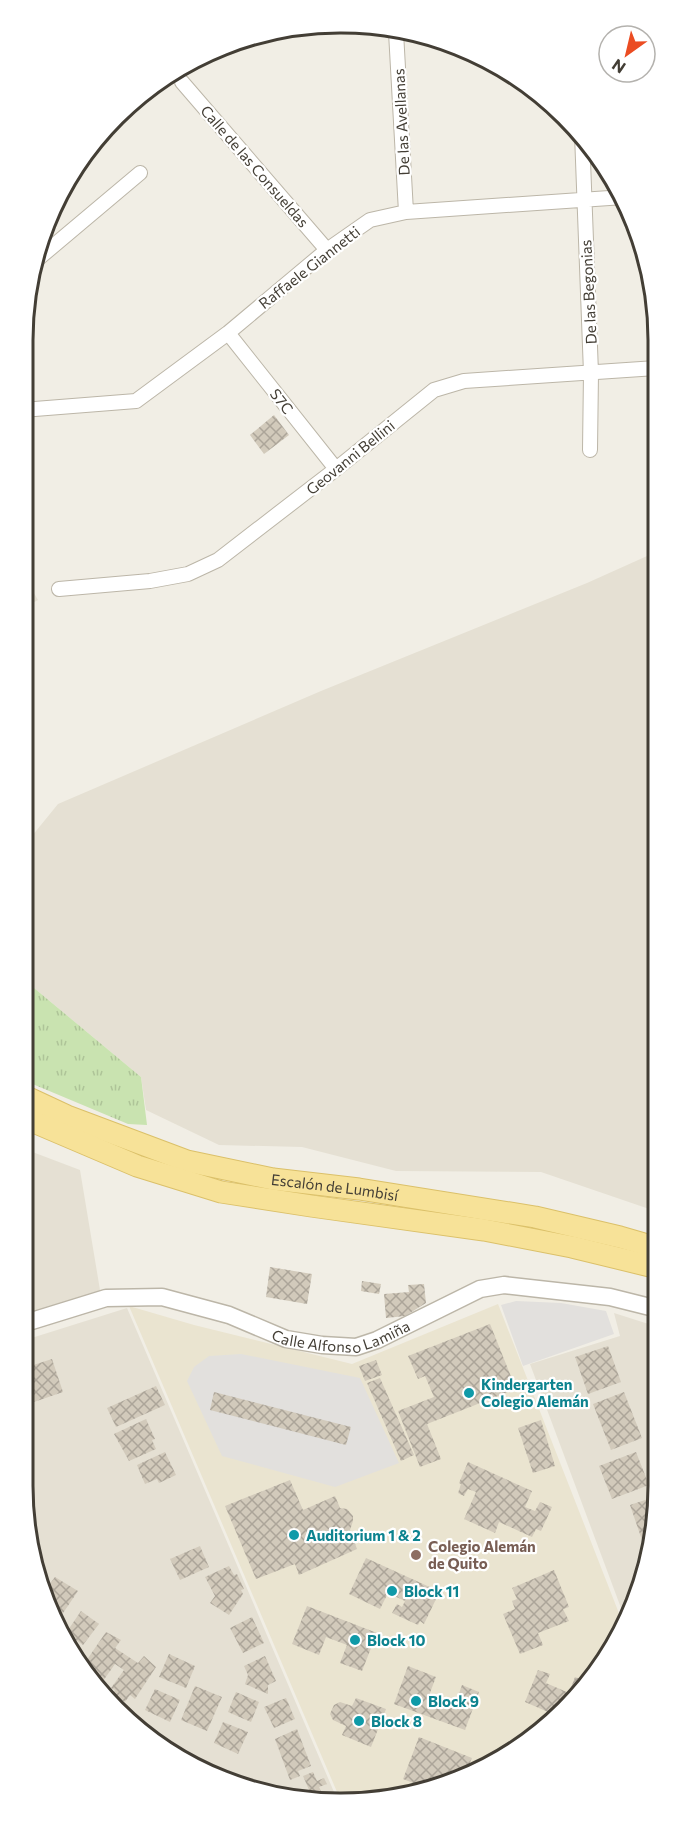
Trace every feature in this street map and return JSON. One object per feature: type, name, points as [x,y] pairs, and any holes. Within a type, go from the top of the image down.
[{"type":"main road","name":"Escalón de Lumbisí","points":[[33,1100],[67,1116],[187,1161],[273,1179],[359,1189],[535,1217],[648,1245]]},
{"type":"main road","name":"Escalón de Lumbisí","points":[[33,1122],[137,1166],[221,1192],[484,1230],[572,1247],[648,1266]]},
{"type":"street","name":"De las Avellanas","points":[[396,38],[406,212]]},
{"type":"street","name":"Calle de las Consueldas","points":[[182,82],[327,250]]},
{"type":"street","name":"De las Begonias","points":[[583,151],[591,373],[590,450]]},
{"type":"street","points":[[46,252],[140,173]]},
{"type":"street","name":"Raffaele Giannetti","points":[[33,409],[136,401],[228,333],[327,250],[370,220],[406,212],[613,198]]},
{"type":"street","name":"S7C","points":[[228,333],[336,470]]},
{"type":"street","name":"Geovanni Bellini","points":[[59,589],[150,581],[188,573],[218,560],[336,470],[434,390],[464,381],[648,369]]},
{"type":"street","name":"Calle Alfonso Lamiña","points":[[33,1321],[106,1298],[162,1298],[229,1315],[286,1339],[322,1345],[356,1347],[377,1340],[480,1289],[504,1285],[610,1297],[648,1306]]},
{"type":"shaded area","points":[[648,556],[648,1209],[541,1172],[396,1171],[302,1147],[219,1145],[146,1110],[141,1077],[33,987],[33,835],[58,804],[321,691],[587,583]]},
{"type":"shaded area","points":[[33,592],[38,600],[33,603]]},
{"type":"shaded area","points":[[33,1152],[80,1170],[101,1296],[33,1317]]},
{"type":"shaded area","points":[[516,1301],[561,1303],[606,1311],[614,1334],[523,1366],[501,1305]]},
{"type":"shaded area","name":"Colegio Alemán de Quito","points":[[498,1304],[620,1615],[596,1656],[572,1688],[543,1717],[494,1752],[458,1770],[420,1783],[381,1790],[340,1793],[337,1793],[129,1306],[194,1325],[352,1364]]},
{"type":"shaded area","points":[[127,1308],[334,1793],[300,1790],[261,1783],[223,1770],[187,1752],[153,1729],[123,1703],[85,1656],[56,1603],[39,1545],[33,1486],[33,1338]]},
{"type":"shaded area","points":[[614,1313],[648,1324],[647,1506],[638,1565],[622,1610],[530,1364],[620,1336]]},
{"type":"shaded area","points":[[241,1354],[360,1378],[399,1463],[335,1487],[222,1456],[187,1381],[194,1367],[209,1356]]},
{"type":"green space","points":[[33,987],[141,1077],[147,1125],[128,1124],[33,1084]]},
{"type":"building","points":[[274,415],[289,435],[264,454],[250,435]]},
{"type":"building","points":[[270,1267],[312,1274],[307,1304],[266,1297]]},
{"type":"building","points":[[362,1281],[381,1284],[379,1294],[361,1291]]},
{"type":"building","points":[[424,1284],[426,1303],[405,1316],[386,1318],[384,1294],[409,1292],[408,1285]]},
{"type":"building","name":"Kindergarten Colegio Alemán","points":[[490,1324],[516,1389],[427,1424],[441,1459],[420,1467],[398,1411],[434,1397],[425,1376],[418,1379],[408,1356]]},
{"type":"building","points":[[608,1346],[621,1382],[588,1394],[575,1357]]},
{"type":"building","points":[[52,1359],[63,1392],[34,1402],[33,1365]]},
{"type":"building","points":[[376,1360],[382,1375],[365,1381],[359,1366]]},
{"type":"building","points":[[380,1378],[414,1455],[401,1461],[367,1383]]},
{"type":"building","points":[[156,1386],[165,1405],[116,1427],[107,1408]]},
{"type":"building","points":[[214,1392],[351,1427],[346,1445],[210,1410]]},
{"type":"building","points":[[624,1392],[642,1438],[611,1450],[593,1404]]},
{"type":"building","points":[[146,1419],[155,1439],[152,1440],[156,1449],[129,1461],[114,1434]]},
{"type":"building","points":[[541,1420],[555,1466],[533,1473],[518,1428]]},
{"type":"building","points":[[165,1452],[176,1475],[159,1483],[157,1479],[145,1484],[137,1465]]},
{"type":"building","points":[[636,1452],[648,1485],[612,1499],[599,1466]]},
{"type":"building","points":[[468,1462],[532,1491],[525,1507],[535,1511],[540,1502],[552,1507],[541,1531],[536,1529],[532,1537],[499,1522],[495,1533],[464,1519],[476,1492],[468,1489],[464,1496],[458,1493],[461,1484],[459,1483]]},
{"type":"building","name":"Auditorium 1 & 2","points":[[290,1480],[303,1510],[335,1496],[340,1508],[347,1509],[353,1516],[350,1530],[357,1549],[299,1575],[295,1564],[256,1579],[225,1506]]},
{"type":"building","points":[[647,1499],[643,1542],[630,1505]]},
{"type":"building","points":[[200,1546],[209,1567],[180,1580],[170,1559]]},
{"type":"building","name":"Block 11","points":[[366,1558],[434,1589],[431,1595],[437,1597],[424,1624],[420,1621],[418,1625],[392,1613],[397,1604],[402,1607],[405,1601],[388,1593],[380,1609],[349,1594]]},
{"type":"building","points":[[229,1566],[234,1575],[237,1574],[244,1589],[241,1590],[243,1594],[229,1615],[210,1603],[215,1596],[205,1577]]},
{"type":"building","points":[[554,1570],[569,1607],[563,1609],[569,1621],[538,1633],[543,1645],[520,1654],[503,1614],[515,1609],[512,1601],[517,1599],[512,1588]]},
{"type":"building","points":[[55,1577],[78,1591],[62,1615],[56,1603],[49,1585]]},
{"type":"building","name":"Block 10","points":[[307,1606],[377,1633],[362,1671],[340,1663],[347,1645],[326,1637],[319,1655],[292,1644]]},
{"type":"building","points":[[81,1611],[99,1624],[83,1645],[74,1638],[69,1629]]},
{"type":"building","points":[[252,1617],[264,1643],[243,1653],[230,1628]]},
{"type":"building","points":[[106,1632],[121,1640],[115,1648],[138,1663],[144,1656],[156,1667],[135,1699],[130,1695],[125,1702],[121,1701],[113,1692],[115,1690],[111,1688],[124,1670],[115,1664],[103,1681],[87,1659]]},
{"type":"building","points":[[169,1654],[195,1666],[186,1688],[159,1677]]},
{"type":"building","points":[[265,1656],[276,1681],[268,1685],[268,1694],[245,1684],[248,1675],[244,1666]]},
{"type":"building","name":"Block 9","points":[[408,1666],[436,1677],[428,1698],[454,1708],[462,1685],[479,1692],[465,1730],[394,1704]]},
{"type":"building","points":[[538,1670],[550,1674],[546,1683],[568,1692],[548,1712],[525,1702]]},
{"type":"building","points":[[575,1677],[580,1679],[570,1690]]},
{"type":"building","points":[[195,1686],[222,1697],[207,1731],[181,1720]]},
{"type":"building","points":[[155,1689],[180,1700],[170,1722],[145,1710]]},
{"type":"building","points":[[236,1692],[259,1702],[251,1722],[228,1712]]},
{"type":"building","points":[[286,1698],[295,1719],[274,1728],[264,1707]]},
{"type":"building","name":"Block 8","points":[[356,1698],[386,1709],[371,1747],[342,1735],[346,1726],[333,1720],[330,1714],[334,1705],[340,1702],[352,1706]]},
{"type":"building","points":[[223,1722],[248,1732],[238,1754],[214,1743]]},
{"type":"building","points":[[297,1729],[311,1766],[298,1771],[300,1776],[290,1780],[275,1739]]},
{"type":"building","points":[[419,1737],[472,1758],[469,1765],[420,1783],[416,1784],[403,1779]]},
{"type":"building","points":[[313,1772],[317,1781],[324,1778],[327,1784],[319,1787],[322,1792],[310,1791],[303,1776]]},
{"type":"place","name":"Kindergarten Colegio Alemán","points":[[469,1393]]},
{"type":"place","name":"Auditorium 1 & 2","points":[[294,1535]]},
{"type":"place","name":"Colegio Alemán de Quito","points":[[416,1555]]},
{"type":"place","name":"Block 11","points":[[392,1591]]},
{"type":"place","name":"Block 10","points":[[355,1640]]},
{"type":"place","name":"Block 9","points":[[416,1701]]},
{"type":"place","name":"Block 8","points":[[359,1721]]}]
